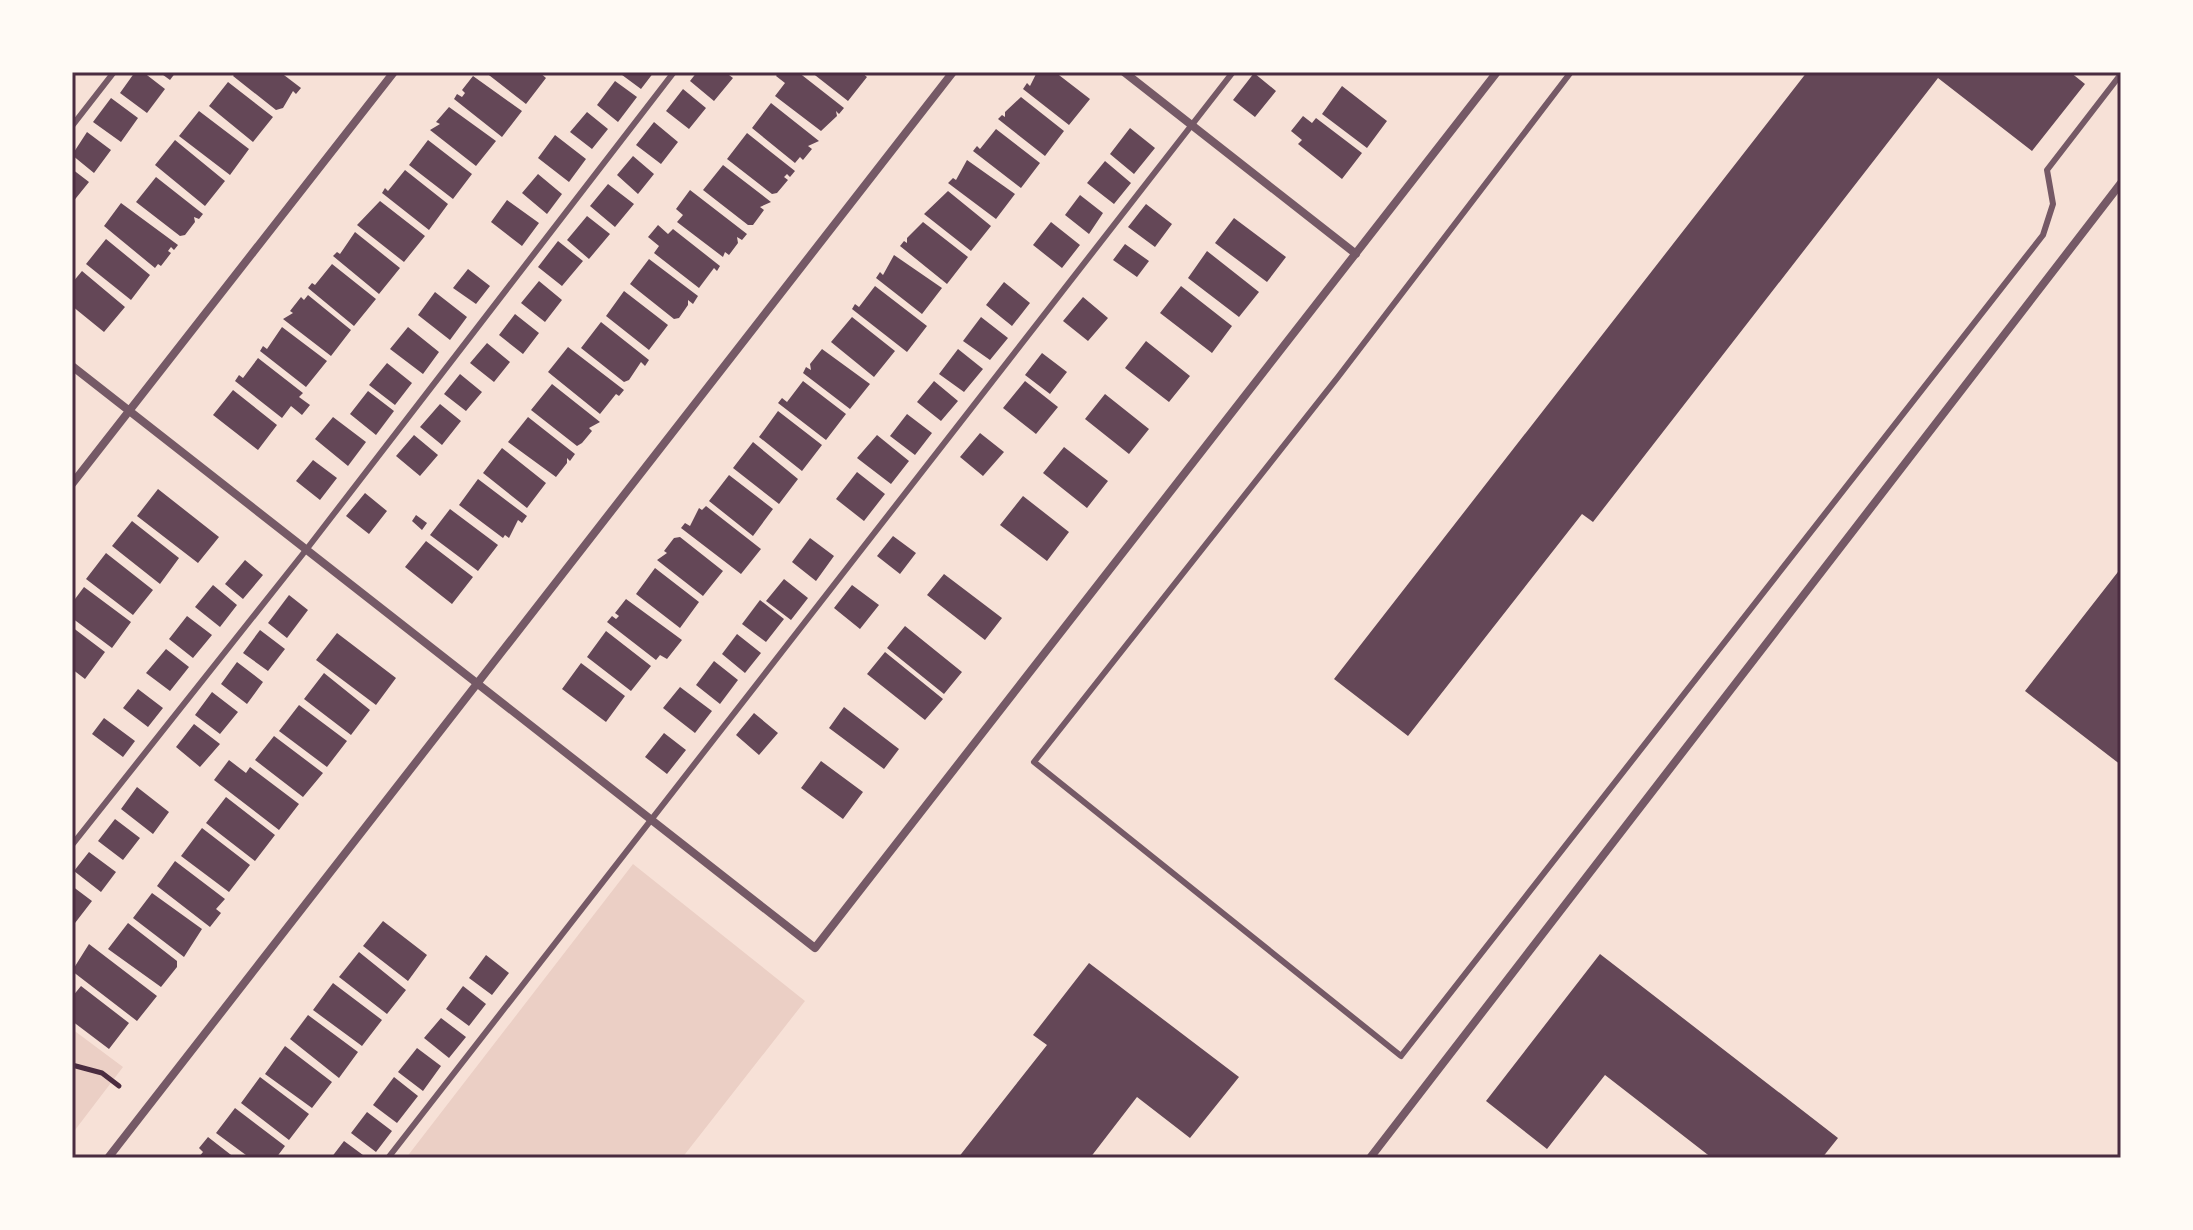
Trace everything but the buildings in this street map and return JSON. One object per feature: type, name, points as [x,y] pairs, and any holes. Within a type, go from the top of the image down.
[{"type":"street","points":[[72,484],[394,72]]},
{"type":"street","points":[[108,1158],[475,682],[953,72]]},
{"type":"street","points":[[1124,72],[1356,254]]},
{"type":"street","points":[[72,366],[815,948],[1497,72]]},
{"type":"street","points":[[1370,1158],[2121,183]]},
{"type":"lane","points":[[72,126],[114,72]]},
{"type":"lane","points":[[72,845],[306,550],[674,72]]},
{"type":"lane","points":[[388,1158],[1233,72]]},
{"type":"lane","points":[[1571,72],[1338,377],[1034,762],[1401,1056],[2043,235],[2053,204],[2047,170],[2121,74]]},
{"type":"path","points":[[72,1065],[102,1073],[119,1086]]},
{"type":"shaded area","points":[[633,864],[805,1001],[682,1158],[406,1158]]},
{"type":"shaded area","points":[[72,1029],[123,1067],[72,1134]]}]
